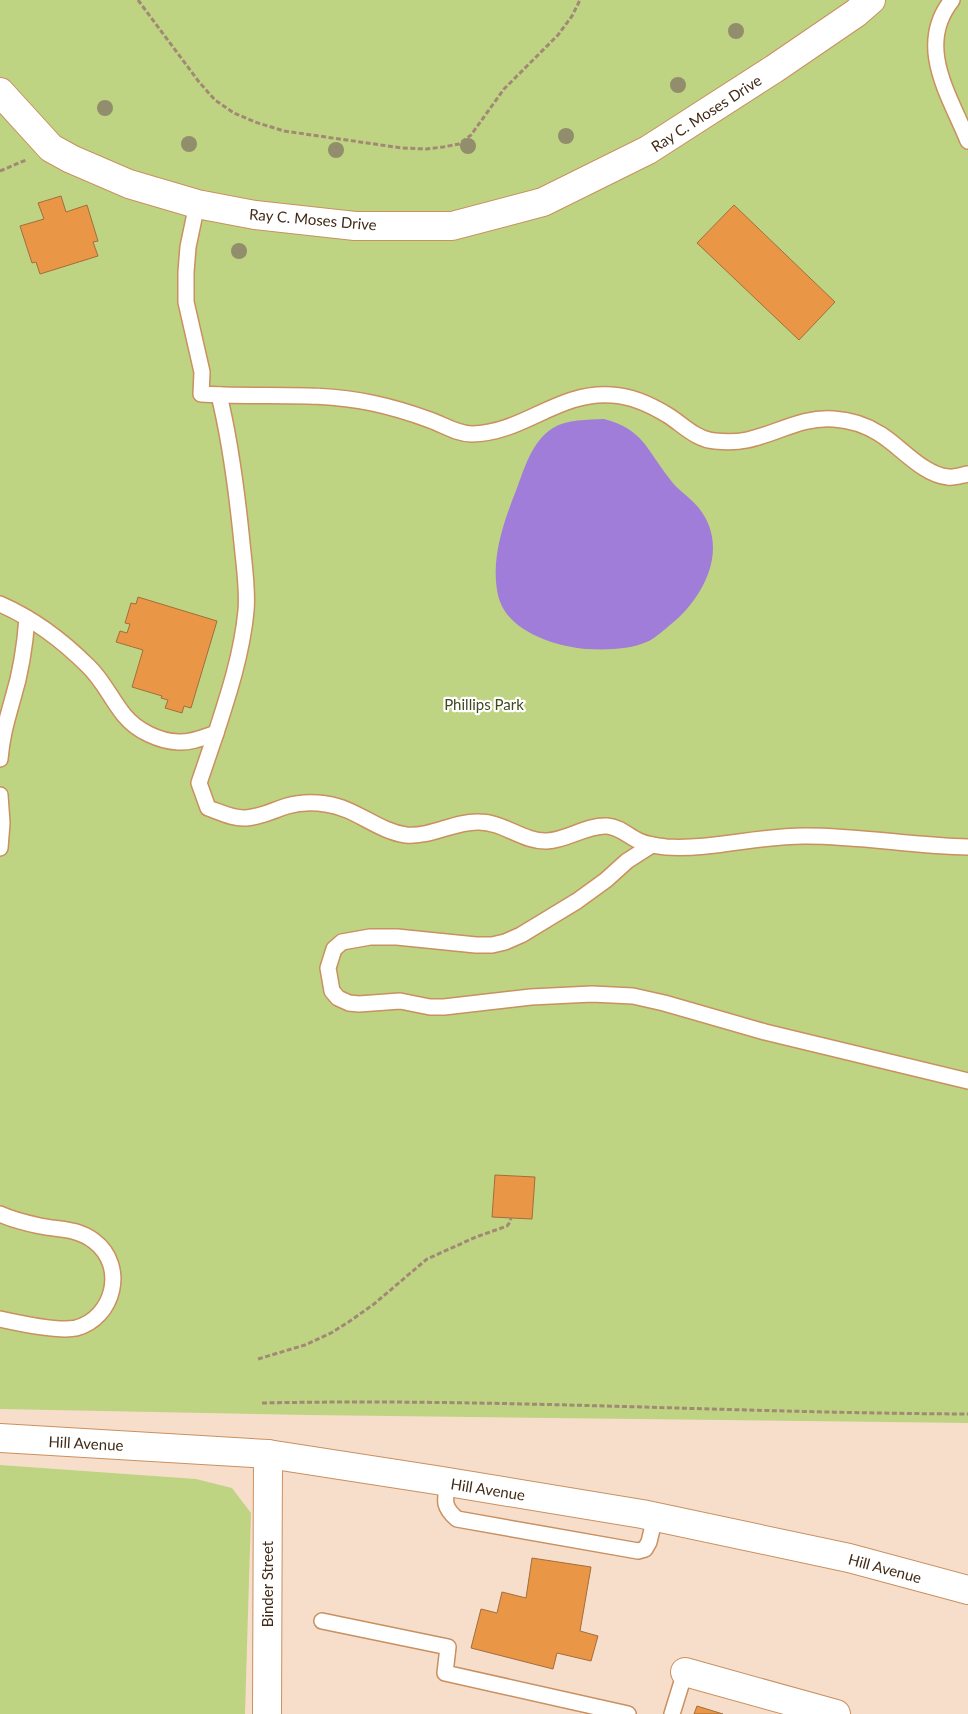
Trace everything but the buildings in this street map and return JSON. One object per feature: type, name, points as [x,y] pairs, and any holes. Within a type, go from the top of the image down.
[{"type":"street","name":"Ray C. Moses Drive","points":[[0,92],[51,148],[71,159],[129,184],[197,204],[255,215],[355,226],[452,226],[542,202],[648,150],[774,69],[856,13],[870,0]]},
{"type":"street","name":"Hill Avenue","points":[[0,1438],[268,1454],[448,1482],[656,1517],[849,1558],[968,1590]]},
{"type":"street","name":"Binder Street","points":[[267,1714],[268,1454]]},
{"type":"street","points":[[685,1672],[836,1714]]},
{"type":"lane","points":[[952,0],[941,19],[936,36],[935,56],[941,77],[968,141]]},
{"type":"lane","points":[[197,204],[188,247],[186,302],[202,372],[201,394],[325,396],[371,403],[410,413],[453,431],[470,434],[490,433],[512,427],[571,400],[612,395],[634,400],[654,408],[669,416],[699,438],[711,441],[748,440],[808,420],[829,418],[847,420],[880,434],[922,467],[935,473],[948,477],[968,474]]},
{"type":"lane","points":[[219,395],[229,436],[236,479],[245,573],[246,610],[233,680],[199,783],[208,808],[230,816],[244,818],[289,805],[308,802],[344,807],[379,826],[405,834],[420,835],[433,833],[467,822],[480,822],[494,824],[539,841],[549,841],[572,835],[587,828],[610,826],[652,845],[702,847],[776,837],[806,836],[899,844],[968,847]]},
{"type":"lane","points":[[0,604],[27,618],[89,666],[106,687],[124,716],[135,726],[150,735],[164,740],[179,742],[216,733]]},
{"type":"lane","points":[[0,759],[4,726],[13,698],[24,648],[27,618]]},
{"type":"lane","points":[[0,795],[2,823],[0,848]]},
{"type":"lane","points":[[652,845],[627,861],[578,901],[521,935],[505,942],[492,945],[476,945],[397,937],[370,937],[342,942],[334,949],[328,968],[332,991],[338,998],[349,1003],[400,1001],[437,1007],[531,997],[592,994],[633,996],[800,1041],[968,1081]]},
{"type":"lane","points":[[0,1214],[27,1223],[61,1228],[84,1234],[103,1248],[112,1266],[113,1288],[102,1312],[85,1325],[73,1329],[0,1319]]},
{"type":"lane","points":[[448,1482],[445,1502],[448,1512],[457,1519],[638,1551],[645,1549],[649,1542],[656,1517]]},
{"type":"lane","points":[[322,1621],[448,1647],[445,1673],[628,1714]]},
{"type":"lane","points":[[672,1714],[685,1672]]},
{"type":"path","points":[[138,0],[199,82],[215,100],[234,112],[255,122],[284,131],[402,148],[443,148],[459,144],[471,135],[504,89],[558,36],[572,16],[580,0]]},
{"type":"path","points":[[258,1359],[305,1345],[330,1333],[374,1304],[427,1259],[476,1237],[507,1226],[511,1218]]},
{"type":"path","points":[[262,1403],[455,1402],[885,1414],[968,1414]]},
{"type":"green space","name":"Phillips Park","points":[[0,0],[968,0],[968,1423],[308,1415],[0,1409]]},
{"type":"green space","points":[[0,1465],[196,1479],[232,1488],[251,1513],[245,1714],[0,1714]]},
{"type":"shaded area","points":[[604,419],[628,428],[636,435],[672,482],[698,507],[708,522],[713,555],[703,586],[693,601],[682,614],[657,636],[649,641],[626,648],[586,649],[546,640],[521,627],[510,618],[503,608],[498,595],[496,581],[497,554],[507,514],[534,447],[546,433],[559,425],[578,420]]}]
